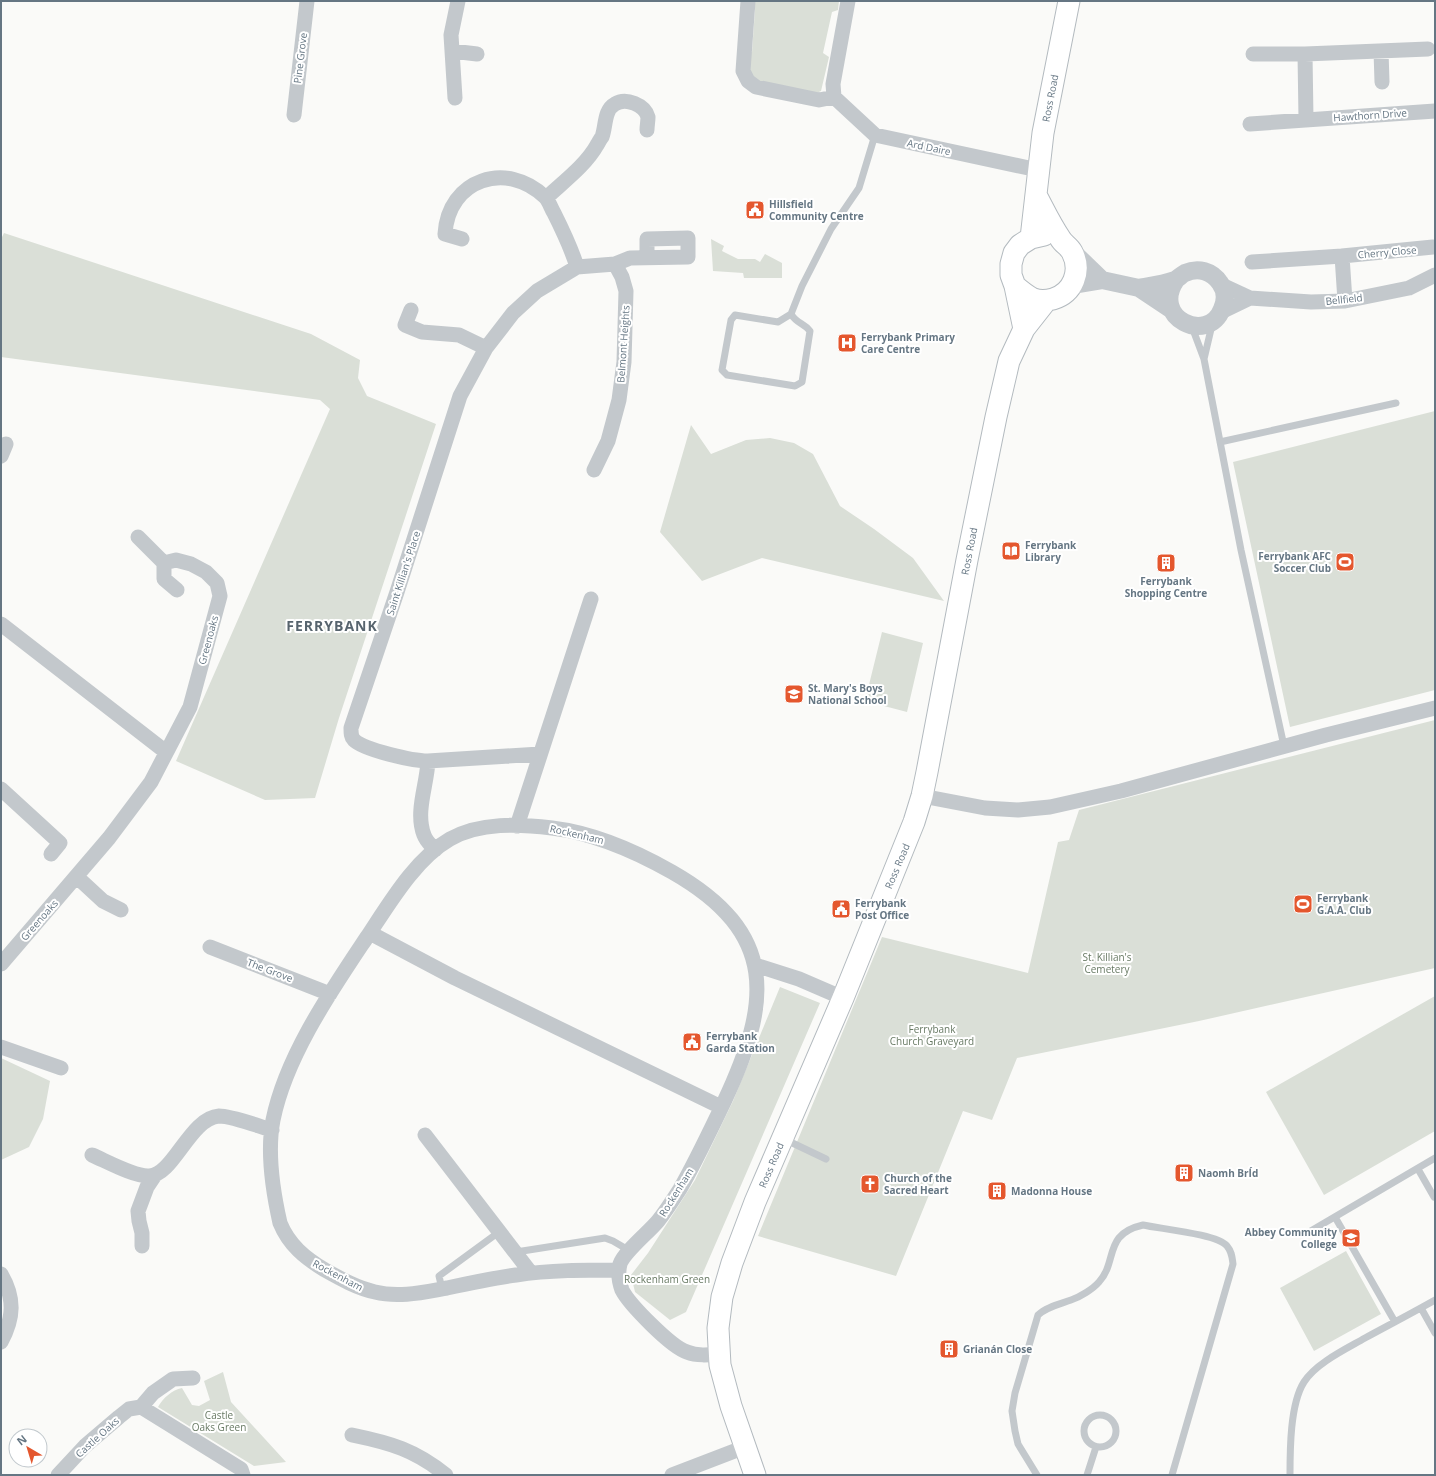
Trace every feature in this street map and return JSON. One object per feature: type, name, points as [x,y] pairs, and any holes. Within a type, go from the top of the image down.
[{"type":"main road","name":"Ross Road","points":[[1031,238],[1043,133],[1069,1]]},
{"type":"main road","points":[[1016,286],[1027,297],[1034,300],[1046,301],[1064,294],[1072,285],[1075,278],[1076,266],[1067,246],[1036,196]]},
{"type":"main road","points":[[1024,330],[1016,286],[1011,275],[1011,264],[1014,253],[1020,245],[1031,238],[1046,235],[1067,246]]},
{"type":"main road","name":"Ross Road","points":[[755,1475],[726,1392],[718,1354],[719,1314],[726,1281],[782,1138],[843,998],[908,839],[922,796],[967,560],[1009,361],[1024,330],[1046,301]]},
{"type":"street","name":"Pine Grove","points":[[294,115],[307,1]]},
{"type":"street","points":[[455,98],[451,35],[458,1]]},
{"type":"street","points":[[748,1],[743,70],[748,81],[756,87],[819,100],[834,97]]},
{"type":"street","points":[[848,1],[833,84],[834,97],[875,135]]},
{"type":"street","points":[[1253,54],[1305,54],[1428,49]]},
{"type":"street","points":[[452,51],[477,54]]},
{"type":"street","points":[[1381,51],[1382,82]]},
{"type":"street","points":[[1305,54],[1306,119]]},
{"type":"street","points":[[546,198],[593,152],[602,136],[607,114],[610,108],[616,103],[624,100],[633,102],[642,108],[648,117],[647,130]]},
{"type":"street","name":"Hawthorn Drive","points":[[1250,124],[1435,111]]},
{"type":"street","name":"Ard Daire","points":[[875,135],[1038,170]]},
{"type":"street","points":[[462,239],[445,234],[446,221],[456,199],[468,188],[481,181],[507,177],[529,185],[546,198],[570,245],[577,266]]},
{"type":"street","points":[[1067,246],[1102,280]]},
{"type":"street","name":"Cherry Close","points":[[1252,262],[1342,256],[1433,247]]},
{"type":"street","points":[[1342,256],[1345,301]]},
{"type":"street","points":[[411,310],[406,325],[422,332],[459,335],[486,348],[513,313],[537,291],[577,266],[616,264],[630,258],[647,258]]},
{"type":"street","name":"Belmont Heights","points":[[594,470],[608,442],[618,400],[624,362],[626,291],[616,264]]},
{"type":"street","points":[[1191,270],[1200,270],[1209,273],[1216,278],[1222,285],[1225,294],[1224,303],[1217,316],[1199,326],[1183,322],[1176,317],[1169,302],[1169,294],[1176,280],[1191,270]]},
{"type":"street","name":"Bellfield","points":[[1222,285],[1250,298],[1311,302],[1345,301],[1409,288],[1435,275]]},
{"type":"street","points":[[1072,285],[1102,280],[1139,288],[1172,310]]},
{"type":"street","points":[[1139,288],[1176,280]]},
{"type":"street","name":"Bellfield","points":[[1217,316],[1250,298]]},
{"type":"street","name":"Saint Killian's Place","points":[[486,348],[460,396],[351,728],[352,737],[363,746],[407,760],[428,761],[540,754]]},
{"type":"street","points":[[138,537],[164,563],[164,579],[177,590]]},
{"type":"street","name":"Greenoaks","points":[[1,964],[77,877],[109,838],[151,782],[190,707],[220,596],[217,583],[206,572],[191,564],[176,560],[164,563]]},
{"type":"street","points":[[517,826],[590,600]]},
{"type":"street","points":[[1,624],[166,752]]},
{"type":"street","points":[[922,796],[985,808],[1018,810],[1050,807],[1121,791],[1284,746],[1435,708]]},
{"type":"street","points":[[428,761],[422,800],[422,822],[424,835],[435,850]]},
{"type":"street","points":[[1,788],[60,842],[51,854]]},
{"type":"street","name":"Rockenham","points":[[517,826],[556,828],[593,836],[632,851],[677,875],[704,894],[731,917],[744,936],[749,947],[755,965],[757,985],[755,1013],[746,1051],[721,1107],[688,1174],[658,1221],[623,1258],[619,1270],[531,1273],[442,1289],[387,1294],[367,1290],[333,1274],[300,1253],[283,1231],[278,1213],[272,1172],[272,1130],[277,1106],[288,1074],[306,1036],[330,994],[370,933],[410,877],[435,850],[449,840],[467,832],[490,827],[517,826]]},
{"type":"street","points":[[77,877],[103,901],[121,910]]},
{"type":"street","points":[[370,933],[456,978],[721,1107]]},
{"type":"street","name":"The Grove","points":[[210,947],[330,994]]},
{"type":"street","points":[[755,965],[793,976],[843,998]]},
{"type":"street","points":[[1,1047],[61,1068]]},
{"type":"street","points":[[142,1246],[142,1233],[138,1211],[147,1187],[155,1175],[162,1170],[200,1126],[213,1117],[228,1118],[272,1130]]},
{"type":"street","points":[[425,1135],[531,1273]]},
{"type":"street","points":[[92,1155],[139,1175],[155,1175]]},
{"type":"street","points":[[619,1270],[621,1287],[627,1297],[672,1344],[691,1354],[718,1354]]},
{"type":"street","points":[[1,1274],[8,1286],[11,1301],[11,1317],[1,1342]]},
{"type":"street","name":"Castle Oaks","points":[[58,1475],[85,1446],[129,1409],[141,1407],[153,1393],[173,1379],[193,1378]]},
{"type":"street","points":[[141,1407],[241,1468],[243,1475]]},
{"type":"street","points":[[352,1435],[385,1442],[406,1449],[426,1460],[446,1475]]},
{"type":"street","points":[[672,1475],[745,1447]]},
{"type":"lane","points":[[791,314],[795,321],[806,325],[810,331],[802,382],[796,386],[727,375],[722,370],[731,320],[735,315],[778,322],[791,314],[802,286],[831,229],[859,188],[875,135]]},
{"type":"lane","points":[[1204,359],[1217,316]]},
{"type":"lane","points":[[1191,325],[1204,359],[1241,550],[1284,746]]},
{"type":"lane","points":[[1220,442],[1396,403]]},
{"type":"lane","points":[[782,1138],[826,1159]]},
{"type":"lane","points":[[1309,1232],[1435,1158]]},
{"type":"lane","points":[[1418,1169],[1434,1197]]},
{"type":"lane","points":[[1335,1217],[1395,1322]]},
{"type":"lane","points":[[1037,1475],[1018,1444],[1012,1411],[1015,1393],[1038,1315],[1047,1309],[1074,1300],[1098,1284],[1104,1276],[1114,1245],[1119,1238],[1133,1228],[1143,1225],[1213,1238],[1227,1245],[1232,1253],[1233,1264],[1172,1475]]},
{"type":"lane","points":[[442,1289],[440,1276],[499,1232]]},
{"type":"lane","points":[[515,1252],[606,1238],[630,1251]]},
{"type":"lane","points":[[1290,1475],[1290,1445],[1294,1416],[1298,1397],[1304,1382],[1315,1370],[1331,1358],[1435,1300]]},
{"type":"lane","points":[[1421,1308],[1435,1333]]},
{"type":"lane","points":[[1103,1415],[1112,1420],[1116,1430],[1116,1435],[1111,1444],[1101,1448],[1096,1447],[1087,1441],[1085,1436],[1085,1425],[1093,1417],[1103,1415]]},
{"type":"lane","points":[[1087,1475],[1096,1447]]},
{"type":"green space","points":[[751,1],[839,1],[838,10],[832,12],[823,53],[829,57],[821,91],[812,95],[767,87],[748,73],[748,53],[752,52],[755,10],[750,8]]},
{"type":"green space","points":[[4,233],[311,334],[360,360],[358,378],[367,396],[436,424],[339,718],[315,798],[265,800],[176,761],[330,409],[320,400],[1,357],[1,239]]},
{"type":"green space","points":[[711,239],[724,246],[722,251],[738,259],[755,259],[760,262],[765,254],[782,263],[782,278],[744,278],[743,273],[713,271]]},
{"type":"green space","name":"Ferrybank AFC Soccer Club","points":[[1435,411],[1435,690],[1290,727],[1233,462]]},
{"type":"green space","points":[[691,425],[711,454],[746,440],[770,438],[794,443],[813,454],[840,506],[913,558],[944,601],[762,558],[702,581],[660,532]]},
{"type":"green space","points":[[882,632],[923,643],[907,712],[865,701]]},
{"type":"green space","points":[[1435,720],[1435,968],[1199,1021],[1017,1058],[992,1120],[963,1111],[896,1276],[758,1236],[882,937],[1028,973],[1058,842],[1069,840],[1079,810]]},
{"type":"green space","name":"Rockenham Green","points":[[780,987],[820,1003],[686,1312],[670,1320],[635,1292],[631,1275],[648,1253],[695,1180],[733,1101]]},
{"type":"green space","points":[[1435,996],[1435,1131],[1324,1195],[1266,1092]]},
{"type":"green space","points":[[1,1058],[50,1081],[43,1119],[29,1147],[1,1160]]},
{"type":"green space","points":[[1346,1251],[1381,1314],[1314,1351],[1280,1288]]},
{"type":"green space","name":"Castle Oaks Green","points":[[223,1372],[231,1402],[286,1462],[254,1466],[158,1407],[168,1395],[182,1388],[192,1405],[199,1406],[210,1400],[204,1381]]},
{"type":"place","name":"Hillsfield Community Centre","points":[[755,210]]},
{"type":"place","name":"Ferrybank Primary Care Centre","points":[[847,343]]},
{"type":"place","name":"Ferrybank Library","points":[[1011,551]]},
{"type":"place","name":"Ferrybank AFC Soccer Club","points":[[1345,562]]},
{"type":"place","name":"Ferrybank Shopping Centre","points":[[1166,563]]},
{"type":"place","name":"St. Mary's Boys National School","points":[[794,694]]},
{"type":"place","name":"Ferrybank G.A.A. Club","points":[[1303,904]]},
{"type":"place","name":"Ferrybank Post Office","points":[[841,909]]},
{"type":"place","name":"Ferrybank Garda Station","points":[[692,1042]]},
{"type":"place","name":"Naomh BrÍd","points":[[1184,1173]]},
{"type":"place","name":"Church of the Sacred Heart","points":[[870,1184]]},
{"type":"place","name":"Madonna House","points":[[997,1191]]},
{"type":"place","name":"Abbey Community College","points":[[1351,1238]]},
{"type":"place","name":"Grianán Close","points":[[949,1349]]},
{"type":"district","name":"FERRYBANK","points":[[332,626]]},
{"type":"park label","name":"St. Killian's Cemetery","points":[[1107,962]]},
{"type":"park label","name":"Ferrybank Church Graveyard","points":[[932,1034]]}]
